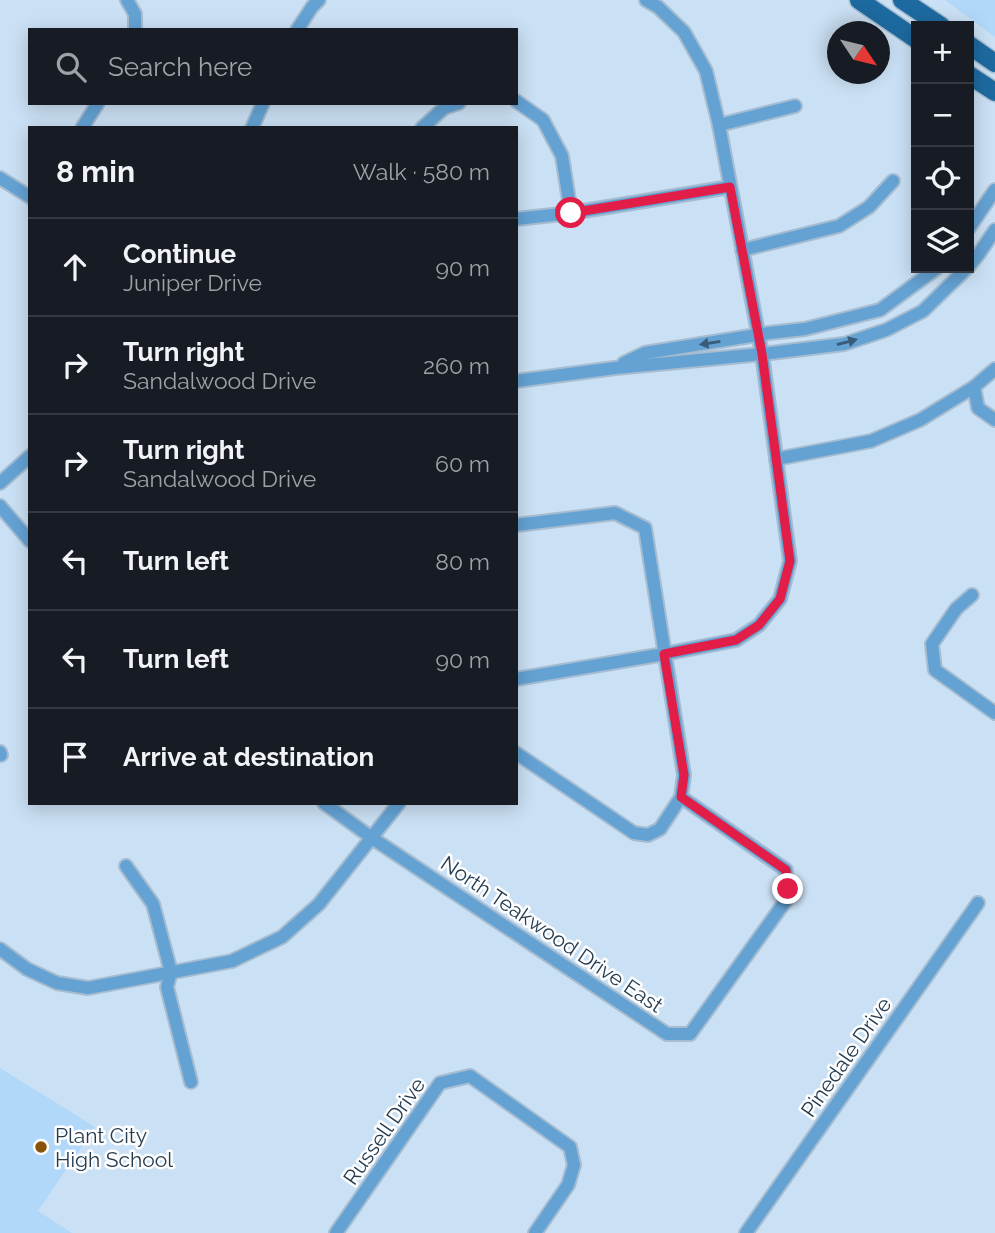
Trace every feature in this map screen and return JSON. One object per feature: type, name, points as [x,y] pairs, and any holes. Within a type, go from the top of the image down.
[{"type":"main road","points":[[859,0],[911,36]]},
{"type":"main road","points":[[902,0],[934,21]]},
{"type":"main road","points":[[974,48],[995,63]]},
{"type":"main road","points":[[974,78],[995,92]]},
{"type":"street","points":[[127,0],[135,14],[135,28]]},
{"type":"street","points":[[298,28],[319,0]]},
{"type":"street","points":[[518,679],[736,640],[759,625],[780,599],[790,561],[762,354],[719,125],[706,71],[684,32],[658,7],[646,0]]},
{"type":"street","points":[[518,103],[543,120],[562,156],[571,213]]},
{"type":"street","points":[[83,126],[98,105]]},
{"type":"street","points":[[253,126],[262,105]]},
{"type":"street","points":[[424,126],[444,108],[453,105]]},
{"type":"street","points":[[719,125],[795,106]]},
{"type":"street","points":[[0,178],[28,196]]},
{"type":"street","points":[[743,250],[839,226],[869,207],[892,181]]},
{"type":"street","points":[[518,219],[571,213],[730,187]]},
{"type":"street","points":[[974,221],[995,190]]},
{"type":"street","points":[[974,260],[995,230]]},
{"type":"street","points":[[615,368],[645,353],[805,328],[880,310],[930,273]]},
{"type":"street","points":[[518,380],[844,344],[886,330],[923,311],[962,273]]},
{"type":"street","points":[[776,459],[871,441],[919,420],[974,387],[995,369]]},
{"type":"street","points":[[974,387],[978,408],[995,420]]},
{"type":"street","points":[[0,483],[28,458]]},
{"type":"street","points":[[0,506],[28,539]]},
{"type":"street","points":[[518,525],[615,513],[645,528],[684,775],[681,797],[660,829],[648,835],[634,833],[518,754]]},
{"type":"street","points":[[972,595],[956,608],[932,644],[935,670],[995,713]]},
{"type":"street","name":"North Teakwood Drive East","points":[[372,838],[667,1034],[690,1034],[787,899],[788,889],[786,870],[681,797]]},
{"type":"street","points":[[327,805],[372,838]]},
{"type":"street","points":[[0,949],[27,969],[57,983],[88,988],[232,961],[282,937],[319,904],[397,805]]},
{"type":"street","points":[[126,866],[153,904],[171,972],[167,987],[191,1082]]},
{"type":"street","name":"Pinedale Drive","points":[[746,1233],[978,902]]},
{"type":"street","name":"Russell Drive","points":[[336,1233],[440,1083],[470,1076],[570,1147],[574,1165],[568,1185],[535,1233]]},
{"type":"shaded area","points":[[945,0],[995,0],[995,37]]},
{"type":"shaded area","name":"Plant City High School","points":[[0,1068],[95,1127],[38,1211],[72,1233],[0,1233]]},
{"type":"place","name":"Plant City High School","points":[[41,1147]]},
{"type":"route","points":[[571,213],[730,187],[762,354],[790,561],[780,599],[759,625],[736,640],[664,654],[684,775],[681,797],[786,870],[788,889]]}]
